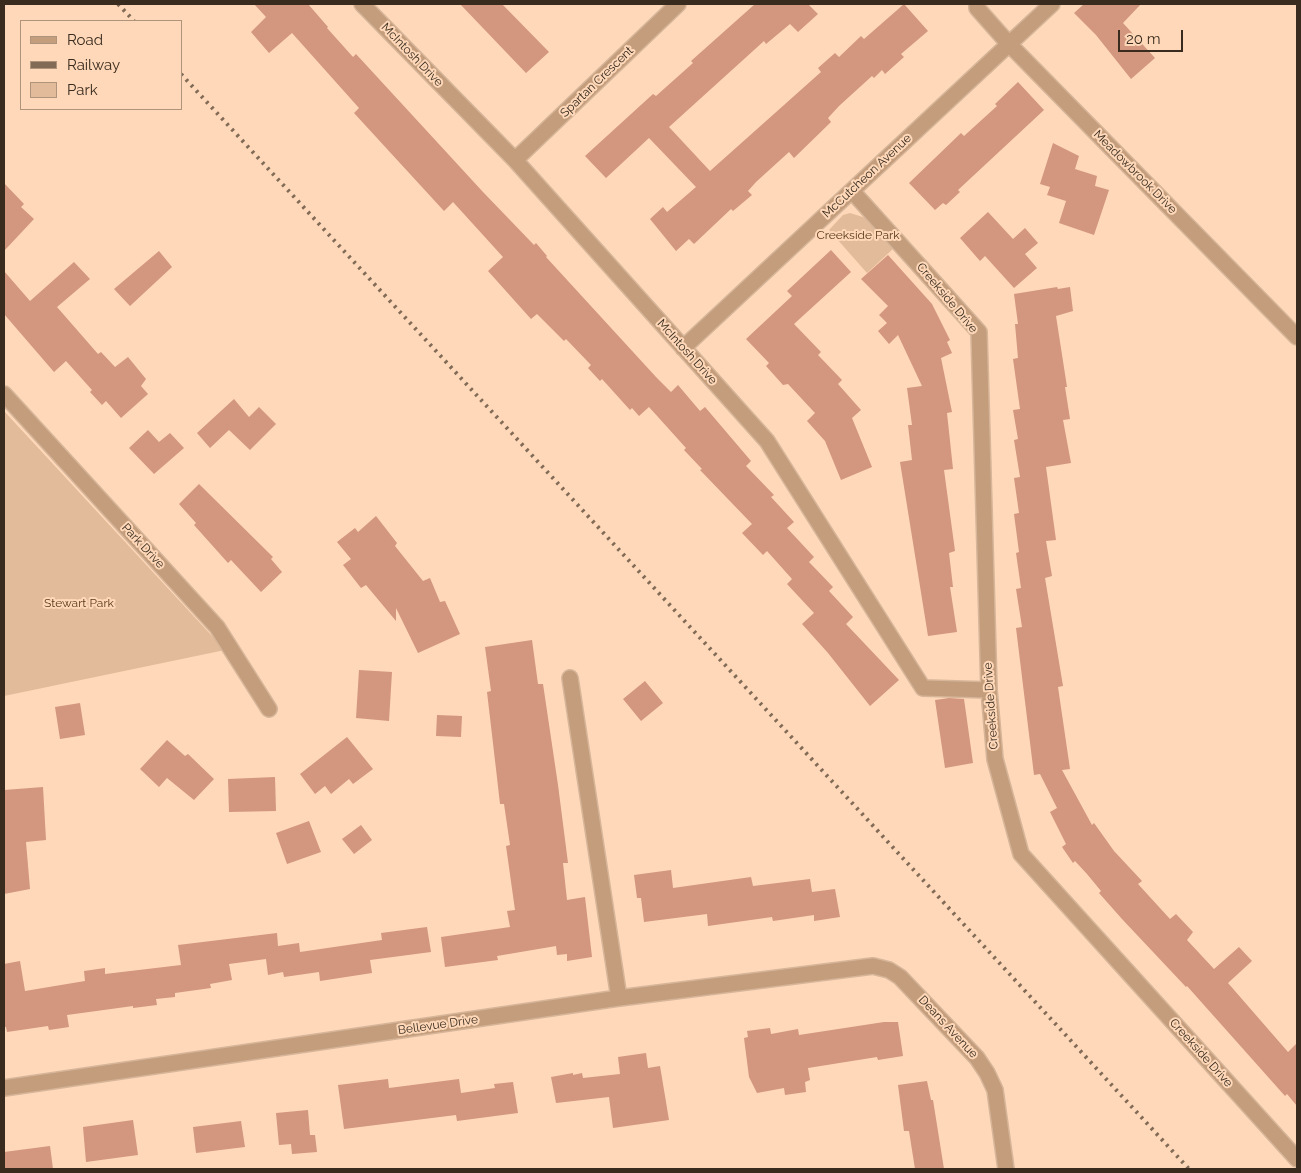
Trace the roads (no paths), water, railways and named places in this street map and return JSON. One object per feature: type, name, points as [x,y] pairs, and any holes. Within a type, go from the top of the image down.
[{"type":"street","name":"McIntosh Drive","points":[[362,4],[515,160],[767,441],[923,688],[989,690]]},
{"type":"street","name":"Spartan Crescent","points":[[515,160],[678,4]]},
{"type":"street","name":"Meadowbrook Drive","points":[[977,4],[977,8],[1008,43],[1297,337]]},
{"type":"street","name":"McCutcheon Avenue","points":[[683,348],[1052,4]]},
{"type":"street","name":"Creekside Drive","points":[[852,191],[978,332],[989,690],[995,759],[1021,854],[1297,1159]]},
{"type":"street","name":"Park Drive","points":[[4,394],[217,627],[269,709]]},
{"type":"street","points":[[570,678],[619,998]]},
{"type":"street","name":"Bellevue Drive","points":[[4,1088],[619,998],[873,966]]},
{"type":"street","name":"Deans Avenue","points":[[873,966],[889,970],[900,977],[978,1058],[995,1090],[1006,1169]]},
{"type":"railway","points":[[118,4],[133,20]]},
{"type":"railway","points":[[182,75],[1189,1169]]},
{"type":"park label","name":"Creekside Park","points":[[858,235]]},
{"type":"park label","name":"Stewart Park","points":[[79,603]]}]
